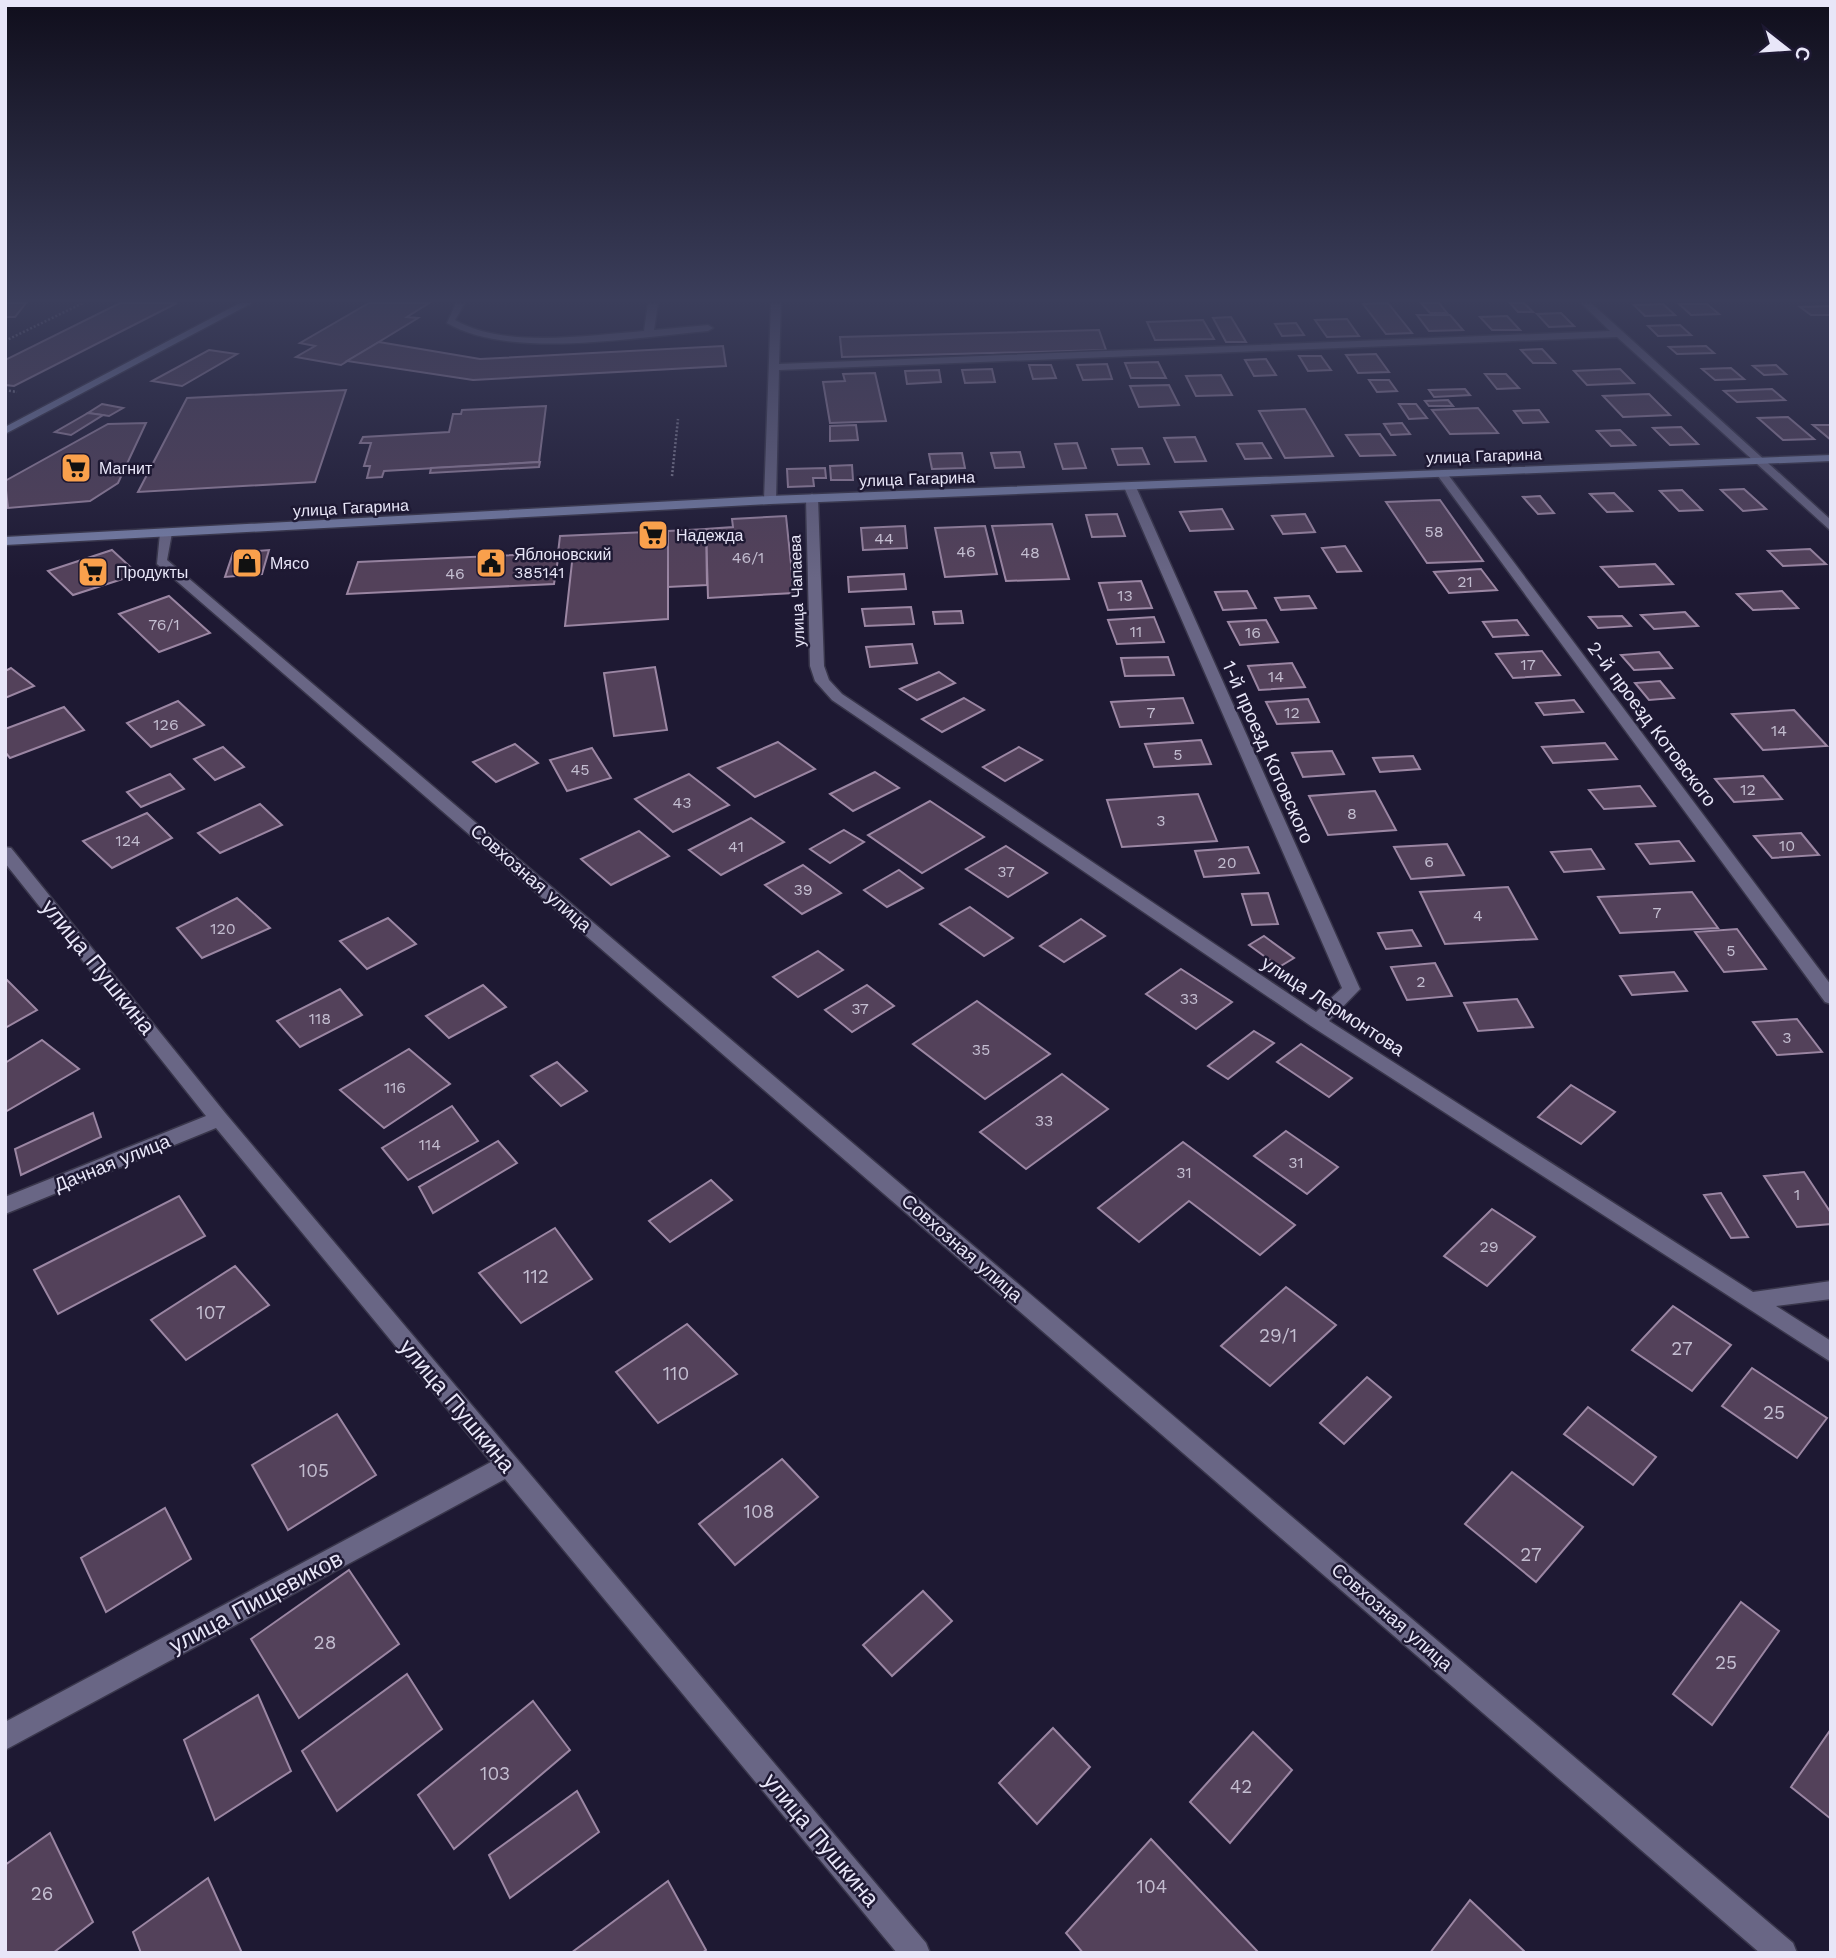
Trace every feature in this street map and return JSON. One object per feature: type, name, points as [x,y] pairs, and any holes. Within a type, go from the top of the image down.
[{"type":"street","points":[[5,431],[75,394]]},
{"type":"street","points":[[770,500],[775,394]]},
{"type":"street","points":[[1684,394],[1831,527]]},
{"type":"street","name":"улица Гагарина","points":[[5,541],[812,498],[1831,458]]},
{"type":"street","name":"2-й проезд Котовского","points":[[1442,474],[1831,998]]},
{"type":"street","name":"1-й проезд Котовского","points":[[1130,487],[1351,989],[1317,1022]]},
{"type":"street","name":"улица Чапаева","points":[[812,498],[817,666],[822,681]]},
{"type":"street","name":"Совхозная улица","points":[[166,533],[161,561],[1783,1953]]},
{"type":"street","name":"улица Лермонтова","points":[[822,681],[837,697],[1317,1022],[1831,1353]]},
{"type":"street","name":"улица Пушкина","points":[[10,864],[506,1466],[916,1953]]},
{"type":"street","name":"Дачная улица","points":[[5,1206],[219,1119]]},
{"type":"street","points":[[1751,1301],[1831,1290]]},
{"type":"street","name":"улица Пищевиков","points":[[5,1737],[506,1466]]},
{"type":"path","points":[[672,476],[677,419]]},
{"type":"building","points":[[345,394],[315,482],[138,492],[187,398]]},
{"type":"building","points":[[825,394],[880,394],[886,421],[830,423]]},
{"type":"building","points":[[1134,394],[1174,394],[1179,405],[1139,407]]},
{"type":"building","points":[[1195,394],[1232,395],[1196,396]]},
{"type":"building","points":[[1432,394],[1470,395],[1434,397]]},
{"type":"building","points":[[1649,394],[1670,415],[1623,417],[1603,396]]},
{"type":"building","points":[[1728,394],[1778,394],[1785,400],[1737,402]]},
{"type":"building","points":[[1448,400],[1453,406],[1429,406],[1425,401]]},
{"type":"building","points":[[102,404],[123,408],[109,416],[88,413]]},
{"type":"building","points":[[1399,404],[1416,404],[1427,418],[1409,419]]},
{"type":"building","points":[[546,406],[539,462],[384,471],[382,477],[367,478],[370,466],[364,466],[371,443],[360,443],[363,437],[449,432],[453,414],[461,414],[462,410]]},
{"type":"building","points":[[1478,408],[1498,433],[1450,434],[1432,410]]},
{"type":"building","points":[[1305,409],[1333,456],[1285,458],[1259,411]]},
{"type":"building","points":[[1539,410],[1548,422],[1523,423],[1514,411]]},
{"type":"building","points":[[88,413],[103,415],[71,435],[55,432]]},
{"type":"building","points":[[1788,417],[1814,439],[1783,440],[1758,418]]},
{"type":"building","points":[[146,423],[118,483],[90,501],[8,508],[5,481],[108,424]]},
{"type":"building","points":[[1402,423],[1410,434],[1391,435],[1384,424]]},
{"type":"building","points":[[856,425],[858,440],[830,441],[830,426]]},
{"type":"building","points":[[1813,425],[1831,425],[1831,440]]},
{"type":"building","points":[[1681,427],[1698,444],[1670,445],[1653,428]]},
{"type":"building","points":[[1620,430],[1635,445],[1611,446],[1597,431]]},
{"type":"building","points":[[1380,434],[1395,455],[1360,456],[1346,435]]},
{"type":"building","points":[[1195,437],[1206,461],[1175,462],[1164,438]]},
{"type":"building","points":[[1077,443],[1086,468],[1063,469],[1055,444]]},
{"type":"building","points":[[1262,443],[1271,458],[1245,459],[1237,444]]},
{"type":"building","points":[[1142,448],[1149,464],[1118,465],[1112,449]]},
{"type":"building","points":[[1020,452],[1024,467],[995,468],[991,453]]},
{"type":"building","points":[[962,453],[965,468],[932,469],[929,454]]},
{"type":"building","points":[[540,462],[539,467],[430,473],[431,468]]},
{"type":"building","points":[[852,465],[853,480],[831,480],[830,466]]},
{"type":"building","points":[[825,468],[826,478],[813,478],[814,486],[788,487],[787,469]]},
{"type":"building","points":[[1744,489],[1766,509],[1743,511],[1721,490]]},
{"type":"building","points":[[1682,490],[1702,510],[1679,511],[1660,491]]},
{"type":"building","points":[[1614,493],[1632,511],[1607,512],[1590,494]]},
{"type":"building","points":[[1540,496],[1554,513],[1538,514],[1523,497]]},
{"type":"building","points":[[1440,500],[1483,561],[1427,563],[1386,502]]},
{"type":"building","points":[[1222,509],[1233,529],[1190,531],[1180,512]]},
{"type":"building","points":[[1117,514],[1125,536],[1092,537],[1086,515]]},
{"type":"building","points":[[1305,514],[1315,532],[1283,534],[1272,516]]},
{"type":"building","points":[[786,516],[794,593],[708,598],[706,529],[733,527],[732,519]]},
{"type":"building","points":[[1052,524],[1069,579],[1006,581],[992,526]]},
{"type":"building","points":[[905,526],[907,548],[863,550],[861,528]]},
{"type":"building","points":[[985,526],[997,574],[945,577],[935,528]]},
{"type":"building","points":[[706,529],[707,585],[668,587],[668,531]]},
{"type":"building","points":[[668,531],[668,619],[565,626],[573,553],[558,553],[560,536]]},
{"type":"building","points":[[1345,546],[1361,571],[1337,572],[1322,548]]},
{"type":"building","points":[[1810,549],[1826,564],[1783,566],[1768,551]]},
{"type":"building","name":"Продукты","points":[[112,550],[138,574],[73,595],[48,571]]},
{"type":"building","name":"Мясо","points":[[269,550],[262,574],[225,577],[233,553]]},
{"type":"building","points":[[559,553],[554,584],[347,594],[358,562]]},
{"type":"building","points":[[1655,564],[1673,584],[1619,587],[1601,567]]},
{"type":"building","points":[[1481,569],[1497,590],[1449,593],[1434,572]]},
{"type":"building","points":[[904,574],[906,589],[849,592],[848,577]]},
{"type":"building","points":[[1141,581],[1152,608],[1108,610],[1099,583]]},
{"type":"building","points":[[1247,591],[1256,608],[1223,610],[1215,592]]},
{"type":"building","points":[[1782,591],[1798,608],[1753,610],[1737,594]]},
{"type":"building","points":[[169,596],[210,633],[159,652],[119,614]]},
{"type":"building","points":[[1309,596],[1316,608],[1281,610],[1275,598]]},
{"type":"building","points":[[911,607],[914,624],[865,626],[862,609]]},
{"type":"building","points":[[961,611],[963,623],[935,624],[933,612]]},
{"type":"building","points":[[1685,612],[1698,626],[1654,629],[1641,615]]},
{"type":"building","points":[[1622,616],[1631,626],[1598,628],[1589,617]]},
{"type":"building","points":[[1154,617],[1164,642],[1117,644],[1108,620]]},
{"type":"building","points":[[1266,620],[1278,642],[1240,645],[1228,622]]},
{"type":"building","points":[[1517,620],[1528,635],[1493,637],[1483,622]]},
{"type":"building","points":[[912,644],[917,663],[870,667],[866,647]]},
{"type":"building","points":[[1542,651],[1560,675],[1513,678],[1496,654]]},
{"type":"building","points":[[1659,652],[1672,668],[1634,670],[1621,655]]},
{"type":"building","points":[[1168,657],[1174,675],[1125,676],[1121,658]]},
{"type":"building","points":[[1292,663],[1305,687],[1259,690],[1248,666]]},
{"type":"building","points":[[655,667],[667,730],[614,736],[604,673]]},
{"type":"building","points":[[11,668],[34,686],[5,698],[5,671]]},
{"type":"building","points":[[939,672],[955,683],[917,700],[900,689]]},
{"type":"building","points":[[1660,681],[1674,698],[1649,700],[1635,683]]},
{"type":"building","points":[[964,698],[984,710],[942,732],[922,719]]},
{"type":"building","points":[[1183,698],[1193,723],[1120,727],[1111,702]]},
{"type":"building","points":[[1308,699],[1319,722],[1277,724],[1266,702]]},
{"type":"building","points":[[1574,700],[1583,712],[1544,715],[1536,703]]},
{"type":"building","points":[[178,701],[204,725],[151,747],[127,723]]},
{"type":"building","points":[[64,707],[84,730],[10,758],[5,752],[5,729]]},
{"type":"building","points":[[1794,710],[1827,746],[1763,750],[1732,714]]},
{"type":"building","points":[[1201,740],[1211,764],[1154,767],[1145,744]]},
{"type":"building","points":[[778,742],[815,769],[755,797],[718,768]]},
{"type":"building","points":[[1605,743],[1617,759],[1553,763],[1542,747]]},
{"type":"building","points":[[515,744],[538,763],[496,782],[473,762]]},
{"type":"building","points":[[223,747],[244,767],[215,780],[194,759]]},
{"type":"building","points":[[1019,747],[1042,760],[1005,781],[983,767]]},
{"type":"building","points":[[592,748],[611,778],[567,791],[550,760]]},
{"type":"building","points":[[1332,751],[1344,774],[1303,777],[1292,753]]},
{"type":"building","points":[[1413,756],[1420,769],[1380,772],[1373,758]]},
{"type":"building","points":[[875,772],[899,788],[853,811],[830,794]]},
{"type":"building","points":[[170,774],[184,789],[141,807],[127,792]]},
{"type":"building","points":[[689,774],[729,805],[673,832],[635,799]]},
{"type":"building","points":[[1763,776],[1782,799],[1734,802],[1715,779]]},
{"type":"building","points":[[1640,786],[1655,806],[1604,809],[1589,790]]},
{"type":"building","points":[[1375,791],[1396,830],[1328,835],[1309,796]]},
{"type":"building","points":[[1198,794],[1217,841],[1122,847],[1107,800]]},
{"type":"building","points":[[930,801],[984,837],[922,873],[868,835]]},
{"type":"building","points":[[260,804],[282,825],[220,853],[198,833]]},
{"type":"building","points":[[147,813],[172,838],[112,868],[83,841]]},
{"type":"building","points":[[751,818],[784,842],[721,875],[689,850]]},
{"type":"building","points":[[844,830],[864,842],[830,863],[810,849]]},
{"type":"building","points":[[639,831],[669,856],[611,885],[581,859]]},
{"type":"building","points":[[1801,833],[1819,855],[1772,858],[1754,836]]},
{"type":"building","points":[[1679,841],[1694,861],[1650,864],[1636,844]]},
{"type":"building","points":[[1447,844],[1464,875],[1411,879],[1394,847]]},
{"type":"building","points":[[1006,846],[1047,873],[1008,897],[966,869]]},
{"type":"building","points":[[1248,847],[1259,873],[1204,877],[1195,851]]},
{"type":"building","points":[[1591,849],[1604,869],[1564,872],[1551,852]]},
{"type":"building","points":[[803,865],[841,893],[802,914],[765,885]]},
{"type":"building","points":[[899,870],[923,888],[887,907],[864,890]]},
{"type":"building","points":[[1508,887],[1537,939],[1445,944],[1420,892]]},
{"type":"building","points":[[1692,892],[1718,928],[1620,933],[1598,897]]},
{"type":"building","points":[[1268,893],[1278,924],[1252,925],[1242,894]]},
{"type":"building","points":[[237,898],[270,928],[202,958],[177,928]]},
{"type":"building","points":[[970,907],[1013,938],[984,956],[940,924]]},
{"type":"building","points":[[388,918],[416,944],[367,969],[340,941]]},
{"type":"building","points":[[1081,919],[1105,936],[1064,962],[1040,946]]},
{"type":"building","points":[[1737,929],[1766,969],[1724,972],[1695,932]]},
{"type":"building","points":[[1412,930],[1421,946],[1386,949],[1378,933]]},
{"type":"building","points":[[1264,936],[1294,958],[1279,967],[1249,945]]},
{"type":"building","points":[[818,951],[843,970],[798,997],[773,977]]},
{"type":"building","points":[[1435,963],[1452,996],[1407,1000],[1391,967]]},
{"type":"building","points":[[1181,969],[1232,1002],[1196,1029],[1146,994]]},
{"type":"building","points":[[1674,972],[1687,991],[1632,995],[1620,976]]},
{"type":"building","points":[[5,978],[37,1010],[5,1028]]},
{"type":"building","points":[[483,985],[506,1007],[449,1038],[426,1016]]},
{"type":"building","points":[[867,985],[894,1006],[852,1032],[825,1010]]},
{"type":"building","points":[[340,989],[362,1015],[300,1047],[277,1021]]},
{"type":"building","points":[[1517,999],[1533,1027],[1478,1031],[1464,1003]]},
{"type":"building","points":[[977,1001],[1050,1054],[985,1099],[913,1044]]},
{"type":"building","points":[[1797,1019],[1822,1052],[1777,1055],[1753,1022]]},
{"type":"building","points":[[1254,1031],[1274,1043],[1228,1079],[1208,1066]]},
{"type":"building","points":[[42,1040],[79,1069],[5,1112],[5,1063]]},
{"type":"building","points":[[1301,1044],[1352,1078],[1329,1097],[1277,1062]]},
{"type":"building","points":[[409,1049],[450,1084],[384,1128],[340,1090]]},
{"type":"building","points":[[557,1062],[587,1091],[561,1106],[531,1076]]},
{"type":"building","points":[[1062,1074],[1108,1109],[1026,1169],[980,1132]]},
{"type":"building","points":[[1571,1085],[1615,1112],[1581,1144],[1538,1117]]},
{"type":"building","points":[[452,1106],[478,1141],[408,1180],[382,1148]]},
{"type":"building","points":[[93,1113],[101,1137],[21,1175],[15,1149]]},
{"type":"building","points":[[1286,1131],[1338,1167],[1307,1194],[1254,1156]]},
{"type":"building","points":[[498,1141],[517,1163],[433,1213],[419,1187]]},
{"type":"building","points":[[1183,1142],[1295,1225],[1260,1255],[1189,1201],[1139,1242],[1098,1208]]},
{"type":"building","points":[[1804,1172],[1831,1213],[1831,1224],[1797,1227],[1764,1176]]},
{"type":"building","points":[[711,1180],[732,1200],[670,1242],[649,1221]]},
{"type":"building","points":[[1721,1193],[1748,1237],[1731,1238],[1704,1195]]},
{"type":"building","points":[[179,1196],[205,1236],[58,1314],[34,1270]]},
{"type":"building","points":[[1492,1209],[1535,1237],[1487,1286],[1444,1256]]},
{"type":"building","points":[[555,1228],[592,1279],[521,1323],[479,1273]]},
{"type":"building","points":[[235,1266],[269,1305],[186,1360],[151,1320]]},
{"type":"building","points":[[1286,1287],[1336,1325],[1270,1386],[1221,1346]]},
{"type":"building","points":[[1673,1306],[1731,1345],[1692,1391],[1632,1350]]},
{"type":"building","points":[[687,1324],[737,1374],[658,1423],[616,1372]]},
{"type":"building","points":[[1752,1368],[1827,1418],[1797,1458],[1722,1406]]},
{"type":"building","points":[[1367,1377],[1391,1397],[1344,1444],[1320,1423]]},
{"type":"building","points":[[1588,1407],[1656,1457],[1633,1485],[1564,1434]]},
{"type":"building","points":[[337,1414],[376,1475],[288,1530],[252,1465]]},
{"type":"building","points":[[782,1459],[818,1497],[735,1565],[699,1524]]},
{"type":"building","points":[[1512,1472],[1583,1527],[1536,1582],[1465,1524]]},
{"type":"building","points":[[165,1508],[191,1559],[106,1612],[81,1558]]},
{"type":"building","points":[[349,1570],[399,1644],[299,1718],[251,1639]]},
{"type":"building","points":[[923,1591],[952,1621],[892,1676],[863,1645]]},
{"type":"building","points":[[1741,1602],[1779,1631],[1712,1725],[1673,1694]]},
{"type":"building","points":[[407,1674],[442,1729],[337,1811],[302,1751]]},
{"type":"building","points":[[258,1695],[291,1771],[215,1820],[184,1740]]},
{"type":"building","points":[[533,1701],[570,1750],[454,1849],[418,1795]]},
{"type":"building","points":[[1053,1728],[1090,1767],[1037,1824],[999,1783]]},
{"type":"building","points":[[1831,1729],[1831,1819],[1791,1787]]},
{"type":"building","points":[[1253,1732],[1292,1770],[1230,1843],[1190,1802]]},
{"type":"building","points":[[577,1791],[599,1832],[510,1898],[489,1855]]},
{"type":"building","points":[[50,1833],[93,1922],[53,1953],[5,1953],[5,1865]]},
{"type":"building","points":[[1151,1839],[1259,1953],[1083,1953],[1066,1933]]},
{"type":"building","points":[[208,1878],[242,1953],[141,1953],[133,1932]]},
{"type":"building","points":[[668,1881],[706,1950],[702,1953],[571,1953]]},
{"type":"building","points":[[1470,1900],[1526,1953],[1430,1953]]},
{"type":"place","name":"Магнит","points":[[76,468]]},
{"type":"place","name":"Надежда","points":[[653,535]]},
{"type":"place","name":"Мясо","points":[[247,563]]},
{"type":"place","name":"Яблоновский 385141","points":[[491,563]]},
{"type":"place","name":"Продукты","points":[[93,572]]}]
